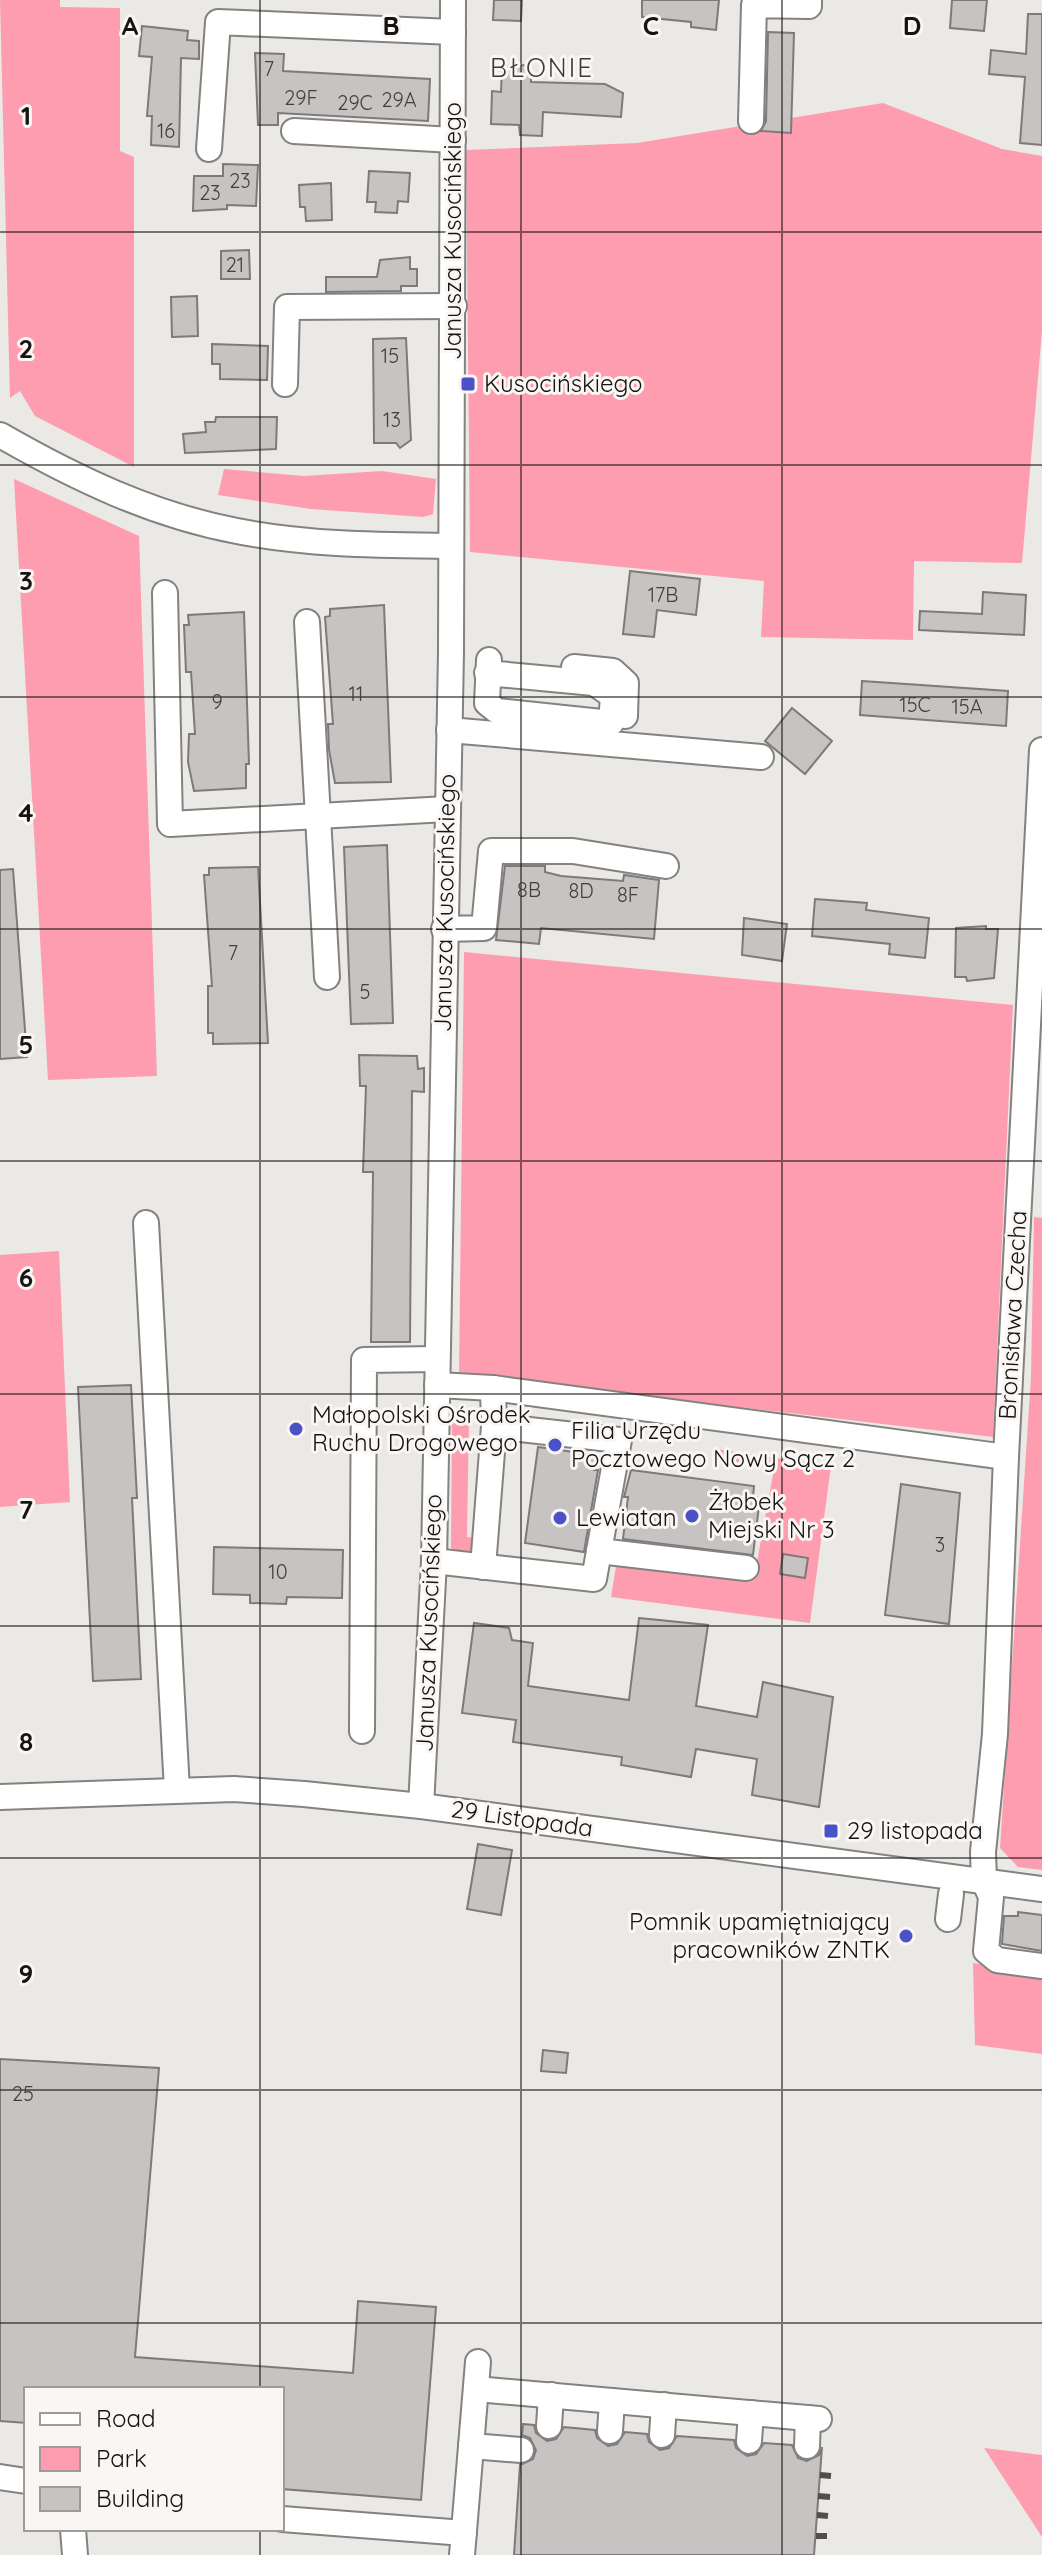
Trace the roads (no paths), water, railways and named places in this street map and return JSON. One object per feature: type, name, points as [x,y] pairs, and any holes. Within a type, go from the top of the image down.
[{"type":"street","name":"Janusza Kusocińskiego","points":[[421,1806],[434,1561],[451,652],[453,0]]},
{"type":"street","points":[[751,121],[754,5],[809,6],[809,0]]},
{"type":"street","points":[[209,149],[218,22],[453,32]]},
{"type":"street","points":[[294,131],[453,140]]},
{"type":"street","points":[[285,384],[287,307],[454,306]]},
{"type":"street","points":[[0,435],[89,483],[180,517],[238,532],[318,542],[451,546]]},
{"type":"street","points":[[165,593],[170,824],[447,809]]},
{"type":"street","points":[[307,622],[327,977]]},
{"type":"street","points":[[451,652],[488,667],[594,683],[613,696],[611,723],[497,711],[487,703],[488,667]]},
{"type":"street","points":[[488,667],[613,671],[626,683],[625,719]]},
{"type":"street","points":[[548,717],[553,679]]},
{"type":"street","points":[[449,730],[761,757]]},
{"type":"street","name":"Bronisława Czecha","points":[[1042,750],[995,1734],[983,1852],[984,1881],[991,1897],[986,1951],[997,1960],[1042,1966]]},
{"type":"street","points":[[444,929],[484,928],[491,851],[573,851],[666,866]]},
{"type":"street","points":[[146,1223],[177,1790]]},
{"type":"street","points":[[362,1731],[364,1360],[437,1359]]},
{"type":"street","points":[[437,1385],[493,1388],[1006,1457]]},
{"type":"street","points":[[483,1567],[494,1426],[493,1388]]},
{"type":"street","points":[[434,1561],[594,1579],[619,1440],[494,1426]]},
{"type":"street","points":[[599,1551],[746,1568]]},
{"type":"street","name":"29 Listopada","points":[[0,1797],[234,1789],[421,1806],[1042,1889]]},
{"type":"street","points":[[948,1919],[951,1894]]},
{"type":"street","points":[[284,2519],[463,2544],[478,2362]]},
{"type":"street","points":[[476,2389],[814,2418],[807,2446]]},
{"type":"street","points":[[549,2426],[551,2395]]},
{"type":"street","points":[[610,2431],[612,2401]]},
{"type":"street","points":[[662,2435],[664,2405]]},
{"type":"street","points":[[749,2441],[751,2413]]},
{"type":"street","points":[[471,2446],[521,2450]]},
{"type":"street","points":[[0,2477],[24,2481]]},
{"type":"street","points":[[73,2531],[75,2555]]},
{"type":"railway","points":[[820,2475],[831,2476]]},
{"type":"railway","points":[[818,2496],[830,2497]]},
{"type":"railway","points":[[817,2515],[828,2516]]},
{"type":"railway","points":[[816,2536],[827,2536]]},
{"type":"place","name":"Kusocińskiego","points":[[468,384]]},
{"type":"place","name":"Małopolski Ośrodek Ruchu Drogowego","points":[[296,1429]]},
{"type":"place","name":"Filia Urzędu Pocztowego Nowy Sącz 2","points":[[555,1445]]},
{"type":"place","name":"Żłobek Miejski Nr 3","points":[[692,1516]]},
{"type":"place","name":"Lewiatan","points":[[560,1518]]},
{"type":"place","name":"29 listopada","points":[[831,1831]]},
{"type":"place","name":"Pomnik upamiętniający pracowników ZNTK","points":[[906,1936]]},
{"type":"district","name":"BŁONIE","points":[[542,68]]}]
